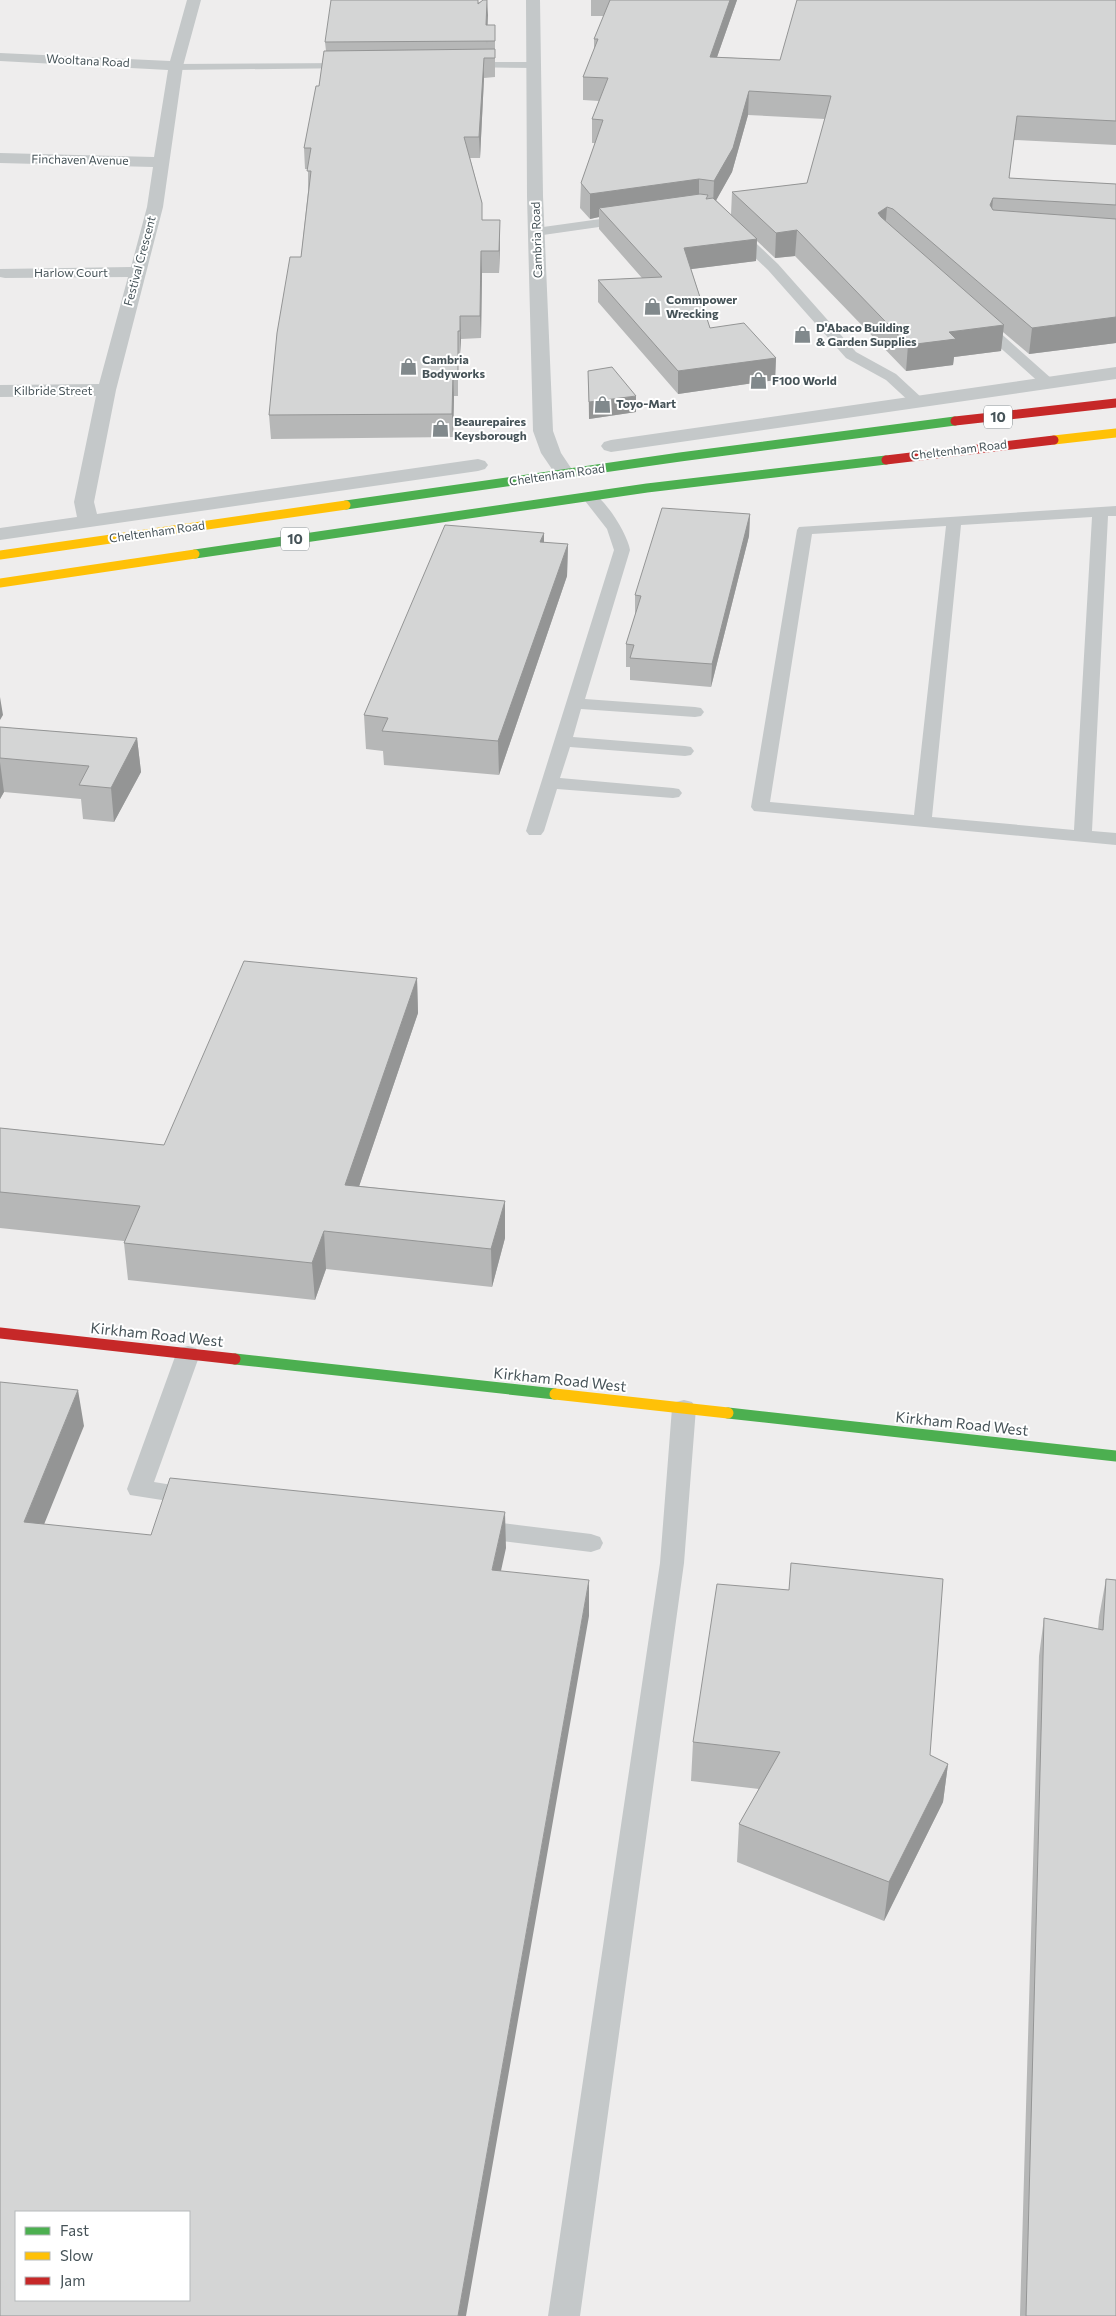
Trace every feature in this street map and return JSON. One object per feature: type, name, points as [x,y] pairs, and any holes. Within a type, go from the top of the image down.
[{"type":"main road","name":"Cheltenham Road","points":[[0,555],[680,457],[880,430],[1116,403]]},
{"type":"main road","name":"Cheltenham Road","points":[[0,583],[647,488],[1116,433]]},
{"type":"main road","points":[[565,474],[590,497]]},
{"type":"main road","name":"Kirkham Road West","points":[[0,1333],[1116,1456]]},
{"type":"street","name":"Festival Crescent","points":[[88,521],[84,502],[107,390],[154,207],[176,66],[194,0]]},
{"type":"street","name":"Cambria Road","points":[[532,0],[536,232],[543,431],[551,453],[565,474]]},
{"type":"street","name":"Wooltana Road","points":[[0,56],[176,66]]},
{"type":"street","name":"Finchaven Avenue","points":[[0,158],[160,162]]},
{"type":"street","name":"Harlow Court","points":[[5,273],[138,272]]},
{"type":"street","points":[[611,446],[917,400],[1116,373]]},
{"type":"street","name":"Kilbride Street","points":[[0,391],[107,390]]},
{"type":"street","points":[[680,457],[711,431]]},
{"type":"street","name":"Cheltenham Road","points":[[0,534],[478,465]]},
{"type":"street","points":[[347,484],[357,485],[373,494],[393,498]]},
{"type":"lane","points":[[454,65],[534,65]]},
{"type":"lane","points":[[176,66],[365,66]]},
{"type":"lane","points":[[536,232],[642,217]]},
{"type":"lane","points":[[730,226],[773,267],[851,355],[891,377],[917,400]]},
{"type":"lane","points":[[973,316],[1047,382]]},
{"type":"lane","points":[[535,830],[622,547],[615,532],[590,497]]},
{"type":"lane","points":[[1083,836],[1108,512],[805,530],[760,807],[1083,836],[1116,838]]},
{"type":"lane","points":[[922,821],[954,520]]},
{"type":"lane","points":[[574,703],[695,712]]},
{"type":"lane","points":[[563,741],[685,751]]},
{"type":"lane","points":[[550,783],[673,793]]},
{"type":"lane","points":[[188,1354],[139,1489],[218,1498]]},
{"type":"lane","points":[[564,2316],[672,1563],[684,1408]]},
{"type":"lane","points":[[454,1526],[591,1543]]},
{"type":"building","points":[[331,0],[478,0],[478,4],[483,0],[487,0],[486,25],[495,25],[495,41],[325,42]]},
{"type":"building","points":[[610,0],[730,0],[710,57],[780,60],[797,0],[1116,0],[1116,121],[1017,116],[1009,178],[1116,184],[1116,205],[993,198],[990,205],[993,210],[1116,219],[1116,317],[1032,328],[893,209],[887,207],[878,213],[881,217],[1004,325],[949,332],[956,339],[908,345],[797,230],[776,233],[732,192],[807,183],[831,96],[749,91],[733,148],[714,181],[699,179],[590,194],[581,183],[603,120],[592,119],[608,78],[583,77],[598,39],[594,39]]},
{"type":"building","points":[[495,49],[495,58],[484,58],[479,137],[464,137],[482,203],[482,220],[500,220],[499,251],[481,251],[480,316],[460,316],[458,373],[453,373],[452,414],[269,415],[277,333],[290,257],[301,257],[311,171],[307,171],[311,148],[304,148],[316,86],[319,86],[324,51]]},
{"type":"building","points":[[700,194],[708,195],[706,199],[713,198],[757,239],[684,248],[710,328],[744,323],[776,358],[678,371],[598,280],[662,277],[599,208]]},
{"type":"building","points":[[612,367],[636,396],[589,402],[588,371]]},
{"type":"building","points":[[662,508],[750,514],[712,664],[630,658],[634,645],[626,644],[641,596],[635,595]]},
{"type":"building","points":[[445,525],[544,533],[540,542],[568,544],[498,741],[382,731],[388,718],[364,715]]},
{"type":"building","points":[[0,727],[137,738],[111,788],[79,785],[89,766],[0,758]]},
{"type":"building","points":[[244,961],[417,978],[345,1185],[505,1201],[491,1249],[324,1231],[312,1263],[124,1243],[140,1206],[0,1192],[0,1128],[164,1145]]},
{"type":"building","points":[[0,1382],[78,1390],[24,1522],[151,1535],[170,1478],[505,1512],[492,1570],[589,1580],[458,2316],[0,2316]]},
{"type":"building","points":[[791,1563],[943,1579],[930,1755],[948,1764],[889,1882],[739,1824],[780,1752],[693,1742],[717,1584],[789,1590]]},
{"type":"building","points":[[1106,1579],[1116,1580],[1116,2316],[1026,2316],[1044,1618],[1103,1630]]},
{"type":"traffic: fast","points":[[346,505],[680,457],[955,421]]},
{"type":"traffic: fast","points":[[195,554],[647,488],[886,460]]},
{"type":"traffic: fast","points":[[235,1359],[555,1394]]},
{"type":"traffic: fast","points":[[728,1413],[1116,1456]]},
{"type":"traffic: slow","points":[[1054,440],[1116,433]]},
{"type":"traffic: slow","points":[[0,555],[346,505]]},
{"type":"traffic: slow","points":[[0,583],[195,554]]},
{"type":"traffic: slow","points":[[555,1394],[728,1413]]},
{"type":"traffic: jam","points":[[955,421],[1116,403]]},
{"type":"traffic: jam","points":[[886,460],[1054,440]]},
{"type":"traffic: jam","points":[[0,1333],[235,1359]]},
{"type":"place","name":"Commpower Wrecking","points":[[652,307]]},
{"type":"place","name":"D'Abaco Building & Garden Supplies","points":[[802,335]]},
{"type":"place","name":"Cambria Bodyworks","points":[[408,367]]},
{"type":"place","name":"F100 World","points":[[758,381]]},
{"type":"place","name":"Toyo-Mart","points":[[602,404]]},
{"type":"place","name":"Beaurepaires Keysborough","points":[[440,429]]}]
